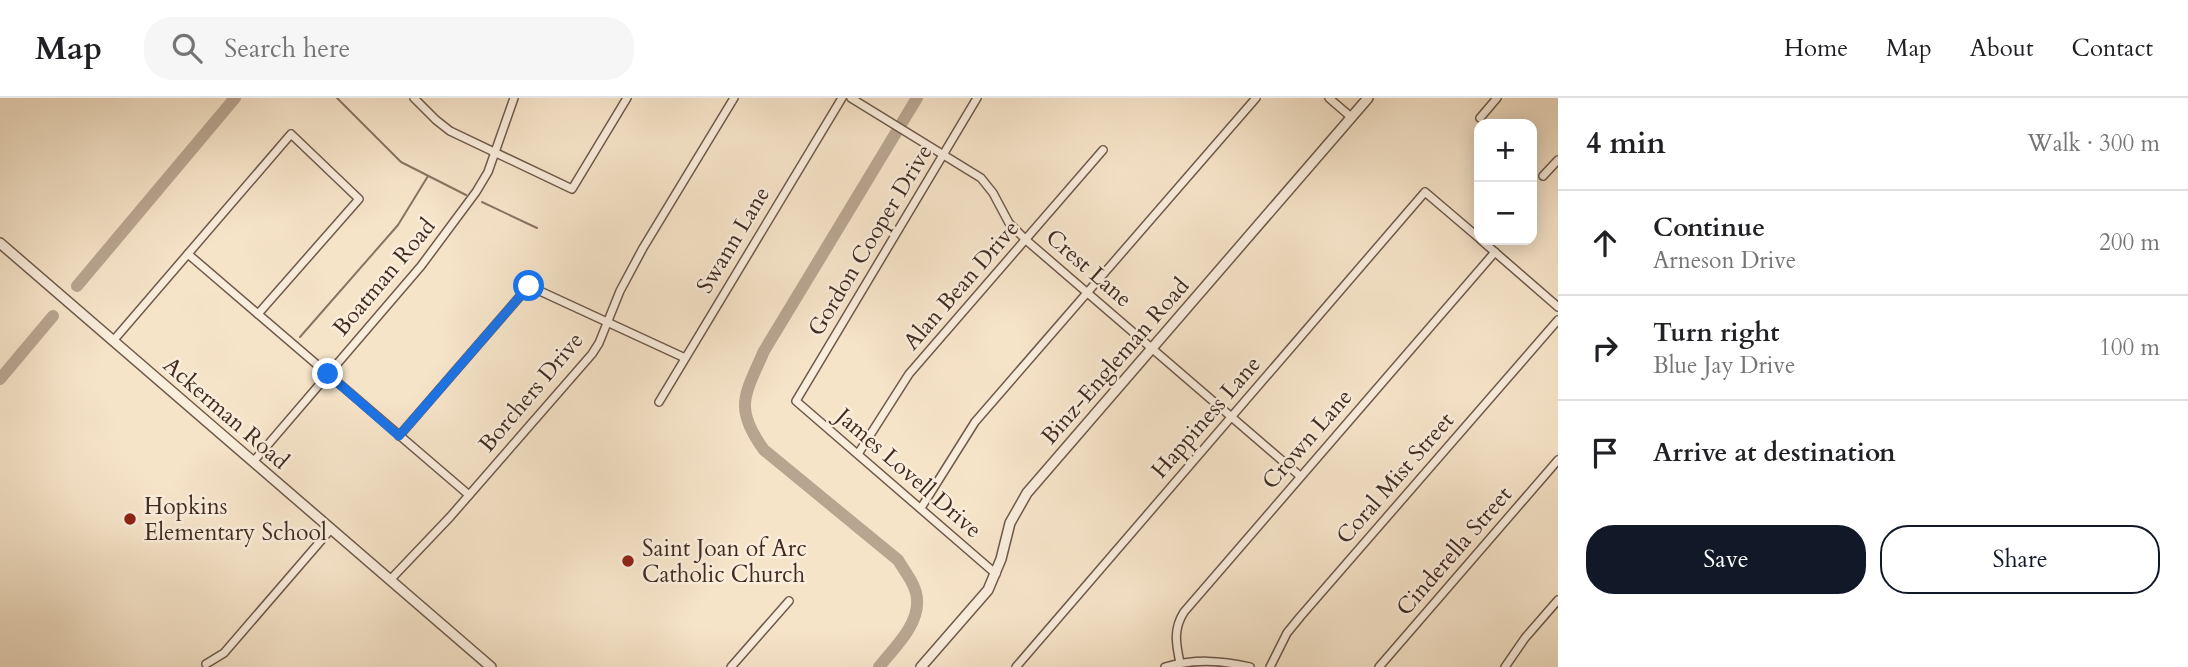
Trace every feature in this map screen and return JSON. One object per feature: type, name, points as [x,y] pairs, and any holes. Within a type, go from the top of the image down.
[{"type":"street","points":[[414,98],[442,126],[572,189],[627,98]]},
{"type":"street","name":"Boatman Road","points":[[253,462],[442,240],[482,182],[496,152],[514,98]]},
{"type":"street","name":"Borchers Drive","points":[[390,580],[469,495],[592,354],[643,248],[734,98]]},
{"type":"street","name":"Swann Lane","points":[[659,402],[842,98]]},
{"type":"street","name":"Crest Lane","points":[[851,98],[974,172],[985,183],[1009,223],[1026,240],[1300,476]]},
{"type":"street","name":"Gordon Cooper Drive","points":[[796,401],[977,98]]},
{"type":"street","points":[[921,509],[968,431],[1256,98]]},
{"type":"street","points":[[1329,98],[1351,117]]},
{"type":"street","name":"Binz-Engleman Road","points":[[921,667],[977,604],[996,574],[1010,523],[1021,502],[1368,98]]},
{"type":"street","points":[[1480,118],[1497,98]]},
{"type":"street","points":[[113,341],[291,134],[359,199],[258,314]]},
{"type":"street","name":"Alan Bean Drive","points":[[858,454],[909,374],[1103,150]]},
{"type":"street","points":[[1544,176],[1558,160]]},
{"type":"street","name":"Happiness Lane","points":[[1016,667],[1425,192],[1474,234]]},
{"type":"street","name":"Ackerman Road","points":[[0,243],[491,667]]},
{"type":"street","points":[[1487,245],[1558,307]]},
{"type":"street","name":"Crown Lane","points":[[1180,663],[1175,631],[1184,612],[1495,252]]},
{"type":"street","points":[[188,254],[469,495]]},
{"type":"street","points":[[399,436],[529,286],[685,358]]},
{"type":"street","name":"Coral Mist Street","points":[[1270,667],[1287,633],[1300,617],[1558,320]]},
{"type":"street","name":"James Lovell Drive","points":[[796,401],[996,574]]},
{"type":"street","name":"Cinderella Street","points":[[1379,667],[1558,460]]},
{"type":"street","points":[[206,664],[224,653],[331,529]]},
{"type":"street","points":[[1505,667],[1525,638],[1558,600]]},
{"type":"street","points":[[731,667],[789,601]]},
{"type":"street","points":[[1165,667],[1180,663],[1218,661],[1250,667]]},
{"type":"waterway","points":[[77,286],[235,98]]},
{"type":"waterway","points":[[337,98],[401,162],[466,195]]},
{"type":"waterway","points":[[879,667],[904,636],[914,618],[917,600],[913,584],[898,560],[764,450],[748,423],[745,401],[764,351],[917,98]]},
{"type":"waterway","points":[[300,337],[398,225],[428,176]]},
{"type":"waterway","points":[[482,202],[537,228]]},
{"type":"waterway","points":[[0,379],[53,316]]},
{"type":"place","name":"Hopkins Elementary School","points":[[130,519]]},
{"type":"place","name":"Saint Joan of Arc Catholic Church","points":[[628,561]]},
{"type":"route","points":[[328,374],[399,436],[529,286]]}]
